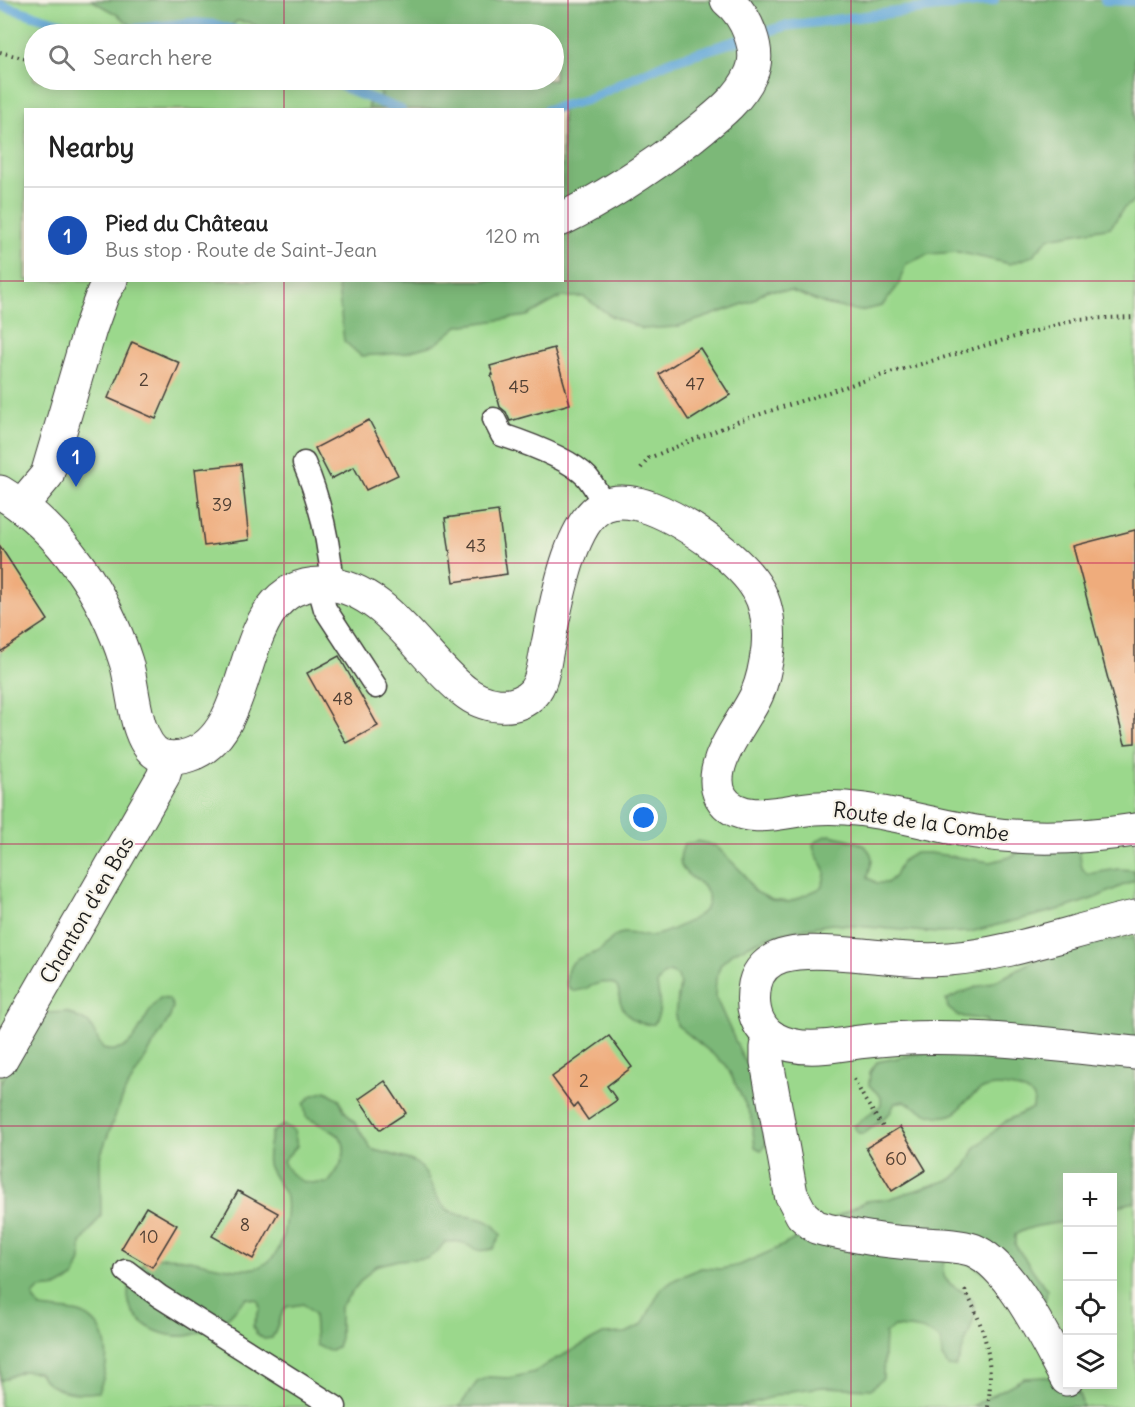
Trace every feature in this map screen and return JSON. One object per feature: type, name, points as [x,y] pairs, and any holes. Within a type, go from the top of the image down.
[{"type":"street","points":[[564,218],[594,203],[647,170],[722,111],[746,85],[752,72],[754,52],[736,10]]},
{"type":"street","points":[[110,282],[100,300],[90,329],[47,475],[11,499],[58,540],[92,586],[124,656],[137,714],[146,741],[157,754],[169,758],[185,757],[201,750],[214,738],[231,709],[253,646],[268,615],[287,595],[308,586],[326,585],[356,592],[377,605],[470,696],[490,704],[519,702],[532,694],[539,682],[569,557],[581,529],[594,512],[612,504]]},
{"type":"street","name":"Route de la Combe","points":[[612,504],[646,506],[689,528],[746,572],[763,597],[767,609],[769,637],[762,682],[722,756],[719,767],[719,793],[730,807],[758,815],[818,807],[843,808],[870,811],[975,832],[1008,835],[1077,836],[1135,830]]},
{"type":"street","name":"Chanton d'en Bas","points":[[0,1061],[163,777],[169,758]]},
{"type":"street","points":[[1135,917],[1017,947],[950,959],[909,959],[826,953],[782,956],[772,960],[760,971],[754,989],[753,1005],[762,1029],[772,1036],[797,1046],[827,1047],[910,1036],[952,1036],[1135,1053]]},
{"type":"street","points":[[772,1036],[767,1047],[767,1062],[791,1194],[802,1215],[816,1227],[827,1230],[971,1250],[984,1256],[1015,1290],[1063,1372]]},
{"type":"lane","points":[[494,419],[502,435],[560,459],[586,477],[612,504]]},
{"type":"lane","points":[[304,463],[314,486],[327,536],[325,609],[376,687]]},
{"type":"lane","points":[[126,1271],[159,1296],[335,1407]]},
{"type":"path","points":[[0,52],[24,58]]},
{"type":"path","points":[[612,504],[649,459],[742,420],[869,379],[1077,319],[1135,317]]},
{"type":"path","points":[[844,1045],[854,1080],[884,1126]]},
{"type":"path","points":[[964,1287],[980,1319],[987,1344],[991,1388],[988,1407]]},
{"type":"green space","points":[[0,0],[1135,0],[1135,1407],[0,1407]]},
{"type":"green space","points":[[91,0],[1135,0],[1135,200],[1123,209],[1111,227],[1049,238],[1032,256],[1010,264],[958,252],[929,254],[906,264],[898,286],[882,306],[860,311],[828,305],[791,291],[767,290],[752,301],[676,327],[643,329],[611,316],[584,297],[561,297],[527,316],[458,326],[436,344],[404,353],[361,356],[344,341],[338,288],[340,282],[564,282],[564,108],[369,108],[368,104],[382,95],[376,90],[564,90],[564,24],[252,24],[237,21],[233,24],[130,24]]},
{"type":"green space","points":[[830,835],[855,841],[870,852],[872,863],[868,878],[877,883],[887,883],[895,876],[902,861],[915,853],[991,862],[1010,857],[1021,851],[1078,844],[1082,868],[1087,874],[1118,869],[1134,870],[1135,880],[1095,898],[1065,908],[970,932],[937,933],[832,924],[765,938],[734,952],[721,964],[716,978],[715,996],[743,1058],[754,1072],[766,1146],[761,1150],[755,1147],[751,1116],[726,1065],[677,1025],[675,1015],[680,984],[678,976],[670,972],[663,975],[657,984],[659,1014],[654,1024],[649,1024],[634,1020],[627,1013],[620,1001],[618,990],[613,984],[603,983],[573,991],[567,985],[568,970],[575,960],[598,951],[619,934],[656,935],[682,925],[704,911],[708,896],[706,889],[682,867],[680,858],[684,845],[698,841],[716,846],[744,874],[754,891],[772,900],[789,902],[821,888],[825,873],[813,844]]},
{"type":"green space","points":[[1135,937],[1135,1202],[1117,1206],[1117,1173],[1063,1173],[1063,1222],[1034,1227],[1015,1235],[1015,1245],[1047,1290],[1045,1303],[1039,1304],[945,1250],[943,1268],[945,1278],[971,1299],[975,1312],[955,1367],[948,1366],[942,1357],[941,1341],[931,1333],[894,1327],[885,1334],[883,1378],[871,1389],[823,1387],[791,1391],[740,1407],[459,1407],[477,1382],[488,1377],[510,1378],[535,1372],[603,1334],[626,1333],[642,1325],[661,1289],[676,1279],[701,1268],[721,1269],[740,1265],[780,1247],[866,1201],[888,1199],[952,1179],[966,1166],[975,1148],[1006,1121],[1033,1108],[1034,1098],[1020,1089],[992,1086],[980,1090],[959,1110],[947,1116],[928,1114],[905,1101],[895,1103],[890,1113],[865,1133],[858,1133],[854,1126],[881,1105],[881,1097],[869,1085],[870,1072],[877,1062],[932,1051],[988,1030],[986,1020],[958,1016],[948,1008],[946,1000],[1002,978],[1027,964],[1053,954]]},
{"type":"green space","points":[[160,998],[169,999],[173,1007],[170,1017],[125,1092],[100,1157],[101,1216],[81,1243],[81,1260],[74,1278],[58,1287],[40,1289],[33,1296],[40,1308],[82,1314],[99,1328],[104,1338],[106,1360],[98,1392],[64,1391],[43,1379],[38,1372],[22,1371],[0,1381],[0,1084],[31,1022],[47,1013],[67,1012],[89,1023],[103,1049],[115,1050],[131,1041],[153,1005]]},
{"type":"green space","points":[[326,1091],[339,1099],[371,1149],[416,1163],[426,1174],[436,1196],[445,1208],[460,1215],[491,1223],[501,1235],[493,1249],[478,1250],[460,1242],[445,1242],[428,1258],[398,1260],[375,1266],[340,1307],[340,1338],[337,1347],[329,1351],[316,1345],[314,1314],[303,1304],[286,1307],[272,1338],[264,1339],[256,1333],[253,1326],[260,1308],[258,1300],[247,1298],[225,1319],[190,1335],[172,1336],[148,1327],[131,1309],[128,1298],[129,1285],[136,1272],[149,1261],[166,1257],[228,1268],[248,1269],[265,1264],[278,1250],[284,1229],[286,1197],[268,1164],[272,1132],[284,1125],[294,1130],[297,1146],[283,1161],[291,1174],[301,1181],[328,1183],[342,1161],[343,1142],[339,1136],[306,1117],[304,1104],[311,1096]]},
{"type":"green space","points":[[1046,1377],[1063,1382],[1063,1389],[1076,1389],[1083,1407],[971,1407],[1024,1378]]},
{"type":"building","points":[[132,342],[180,363],[156,419],[108,398]]},
{"type":"building","points":[[554,348],[570,404],[510,421],[506,412],[500,407],[490,366]]},
{"type":"building","points":[[700,348],[730,395],[689,421],[659,374]]},
{"type":"building","points":[[369,420],[398,475],[366,490],[354,467],[331,479],[315,448]]},
{"type":"building","points":[[241,464],[249,540],[204,546],[195,469]]},
{"type":"building","points":[[498,511],[507,574],[454,582],[445,518]]},
{"type":"building","points":[[1135,530],[1135,743],[1125,744],[1073,546]]},
{"type":"building","points":[[0,546],[48,620],[0,652]]},
{"type":"building","points":[[339,656],[378,726],[346,743],[307,673]]},
{"type":"building","points":[[609,1036],[632,1067],[607,1086],[617,1100],[588,1120],[577,1104],[574,1107],[552,1077]]},
{"type":"building","points":[[385,1081],[406,1113],[380,1130],[359,1099]]},
{"type":"building","points":[[900,1127],[926,1170],[892,1191],[866,1148]]},
{"type":"building","points":[[238,1191],[278,1213],[253,1259],[212,1236]]},
{"type":"building","points":[[146,1207],[177,1225],[152,1267],[121,1249]]},
{"type":"waterway","points":[[555,108],[586,100],[668,62],[785,26],[994,0]]},
{"type":"waterway","points":[[1105,0],[1135,1]]},
{"type":"waterway","points":[[0,5],[63,24]]},
{"type":"waterway","points":[[182,24],[204,24]]},
{"type":"waterway","points":[[351,90],[396,108]]},
{"type":"place","name":"Pied du Château","points":[[76,487]]}]
